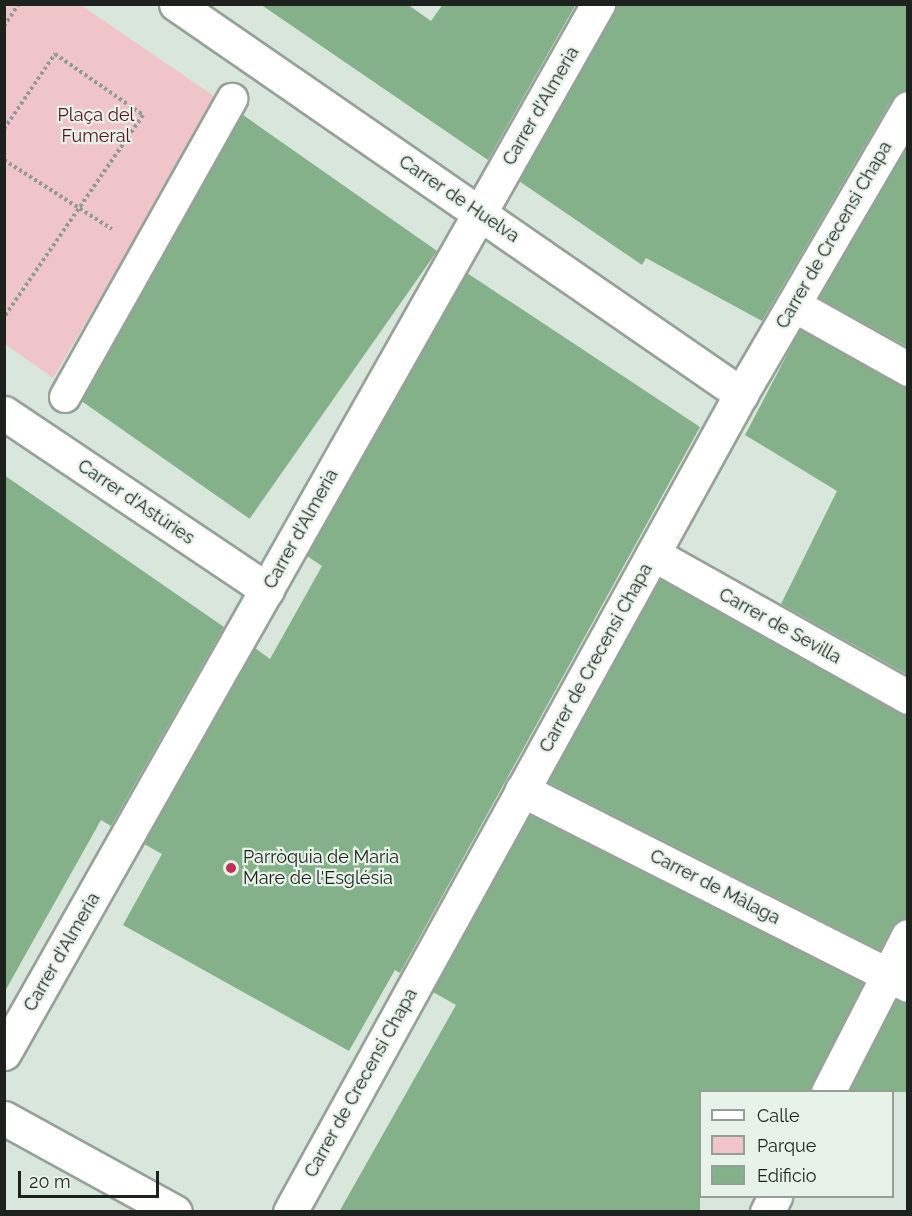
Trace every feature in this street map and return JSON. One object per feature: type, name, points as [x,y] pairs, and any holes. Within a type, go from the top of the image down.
[{"type":"street","name":"Carrer de Huelva","points":[[176,4],[741,394]]},
{"type":"street","name":"Carrer d'Almeria","points":[[4,1053],[598,4]]},
{"type":"street","points":[[65,397],[232,99]]},
{"type":"street","name":"Carrer de Crecensi Chapa","points":[[290,1212],[741,394],[908,108]]},
{"type":"street","points":[[794,304],[908,369]]},
{"type":"street","name":"Carrer d'Astúries","points":[[4,413],[267,590]]},
{"type":"street","name":"Carrer de Sevilla","points":[[653,554],[908,697]]},
{"type":"street","name":"Carrer de Màlaga","points":[[522,790],[897,980]]},
{"type":"street","points":[[829,1090],[897,980],[908,936]]},
{"type":"street","points":[[4,1118],[175,1212]]},
{"type":"street","points":[[767,1212],[774,1198]]},
{"type":"path","points":[[4,26],[19,4]]},
{"type":"path","points":[[4,129],[55,54],[143,115],[81,209],[4,317]]},
{"type":"path","points":[[4,160],[147,252]]},
{"type":"green space","name":"Plaça del Fumeral","points":[[5,5],[81,5],[218,99],[53,378],[5,344]]},
{"type":"building","points":[[260,4],[407,4],[431,21],[443,4],[576,4],[488,160]]},
{"type":"building","points":[[617,4],[908,4],[908,89],[892,99],[762,321],[646,258],[642,265],[519,181]]},
{"type":"building","points":[[243,115],[437,251],[250,519],[55,383]]},
{"type":"building","points":[[908,146],[908,347],[819,298]]},
{"type":"building","points":[[467,273],[700,427],[400,973],[395,970],[349,1051],[123,925],[162,854],[144,844],[255,648],[270,659],[322,566],[307,556]]},
{"type":"building","points":[[800,330],[908,388],[908,675],[781,604],[837,491],[745,435]]},
{"type":"building","points":[[4,475],[224,627],[111,826],[101,820],[4,993]]},
{"type":"building","points":[[660,579],[908,716],[908,917],[892,927],[880,950],[548,782]]},
{"type":"building","points":[[530,815],[863,983],[811,1090],[699,1090],[700,1212],[339,1212],[456,1005],[433,992]]},
{"type":"building","points":[[896,1000],[908,1003],[908,1092],[850,1090]]},
{"type":"place","name":"Parròquia de Maria Mare de l'Església","points":[[231,868]]}]
